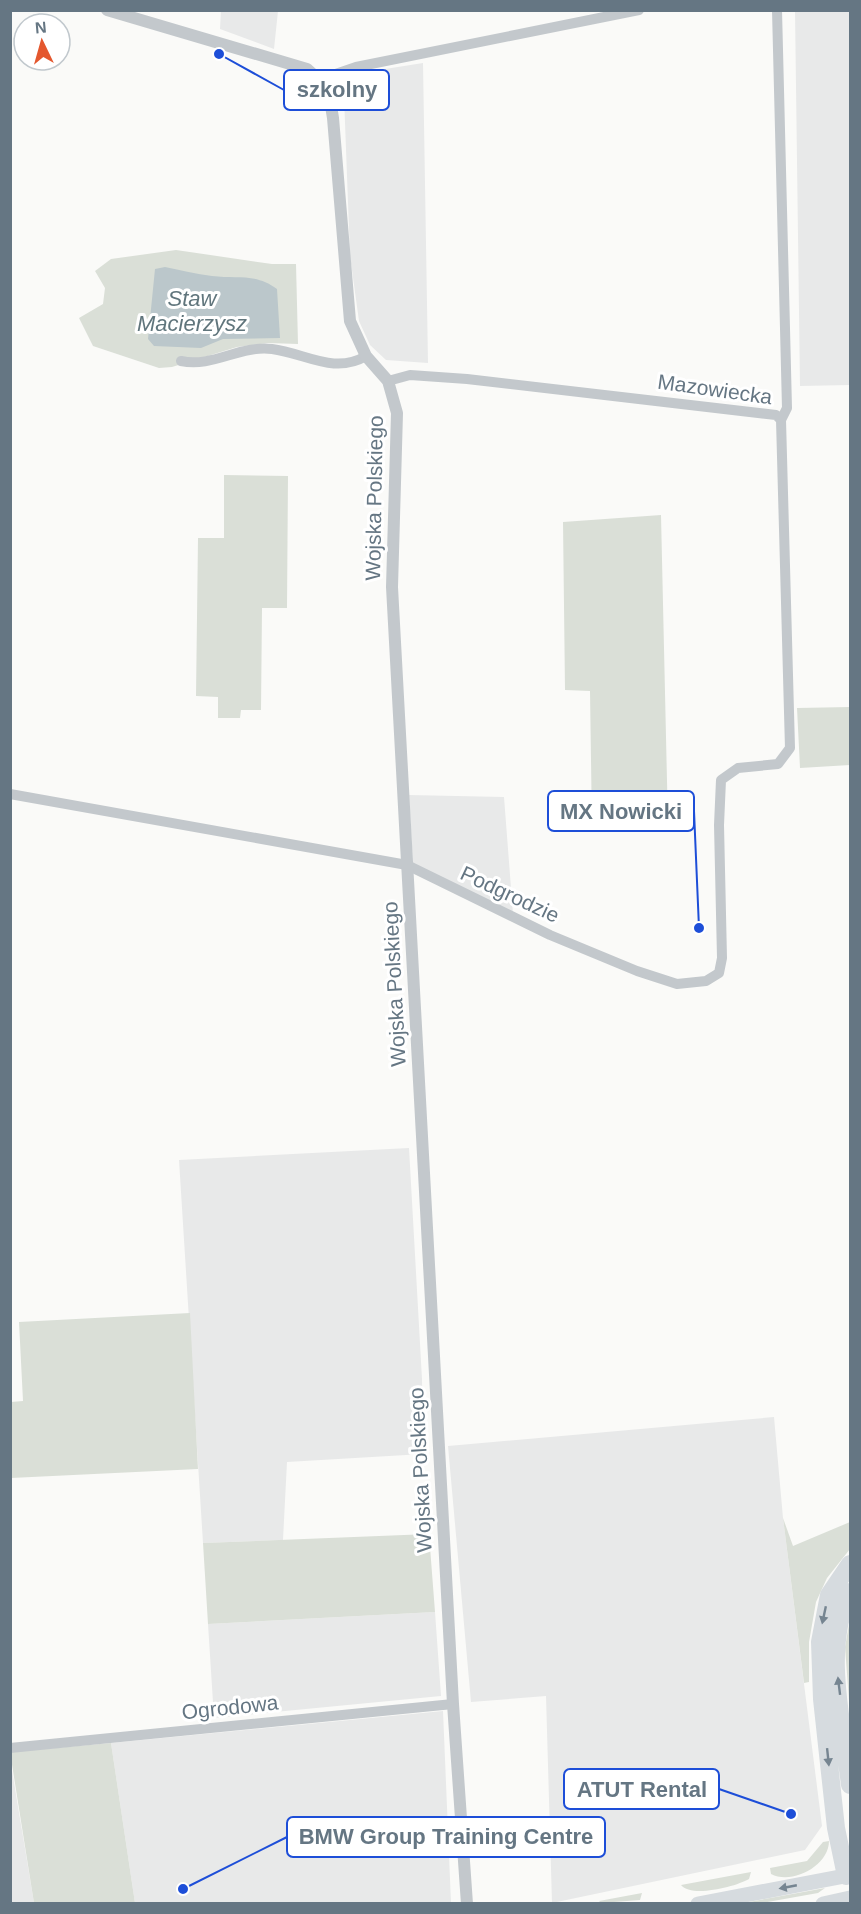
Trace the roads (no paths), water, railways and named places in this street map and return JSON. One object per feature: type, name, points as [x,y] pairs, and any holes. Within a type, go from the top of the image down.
[{"type":"highway","points":[[849,1878],[834,1804],[822,1699],[820,1642],[829,1594],[850,1564]]},
{"type":"highway","points":[[850,1592],[842,1610],[836,1656],[850,1785]]},
{"type":"main road","points":[[698,1904],[849,1878]]},
{"type":"main road","points":[[823,1904],[850,1898]]},
{"type":"street","points":[[107,10],[140,15],[307,69],[321,79],[356,67],[639,10]]},
{"type":"street","points":[[777,10],[787,408],[781,420]]},
{"type":"street","name":"Wojska Polskiego","points":[[321,79],[328,88],[333,118],[350,321],[366,356],[388,381],[397,413],[392,587],[453,1704],[467,1904]]},
{"type":"street","points":[[181,361],[213,362],[237,351],[271,349],[331,364],[352,364],[366,356]]},
{"type":"street","name":"Mazowiecka","points":[[388,381],[410,375],[466,379],[776,415],[781,420],[790,748]]},
{"type":"street","name":"Podgrodzie","points":[[10,794],[407,865],[550,935],[677,984],[706,981],[719,973],[722,958],[719,825],[721,780],[738,768],[778,764],[790,748]]},
{"type":"street","name":"Ogrodowa","points":[[10,1748],[453,1704]]},
{"type":"water","name":"Staw Macierzysz","points":[[165,267],[212,276],[254,279],[269,284],[277,289],[280,338],[223,339],[201,348],[154,346],[148,339],[155,269]]},
{"type":"place","name":"szkolny","points":[[219,54]]},
{"type":"place","name":"MX Nowicki","points":[[699,928]]},
{"type":"place","name":"ATUT Rental","points":[[791,1814]]},
{"type":"place","name":"BMW Group Training Centre","points":[[183,1889]]}]
